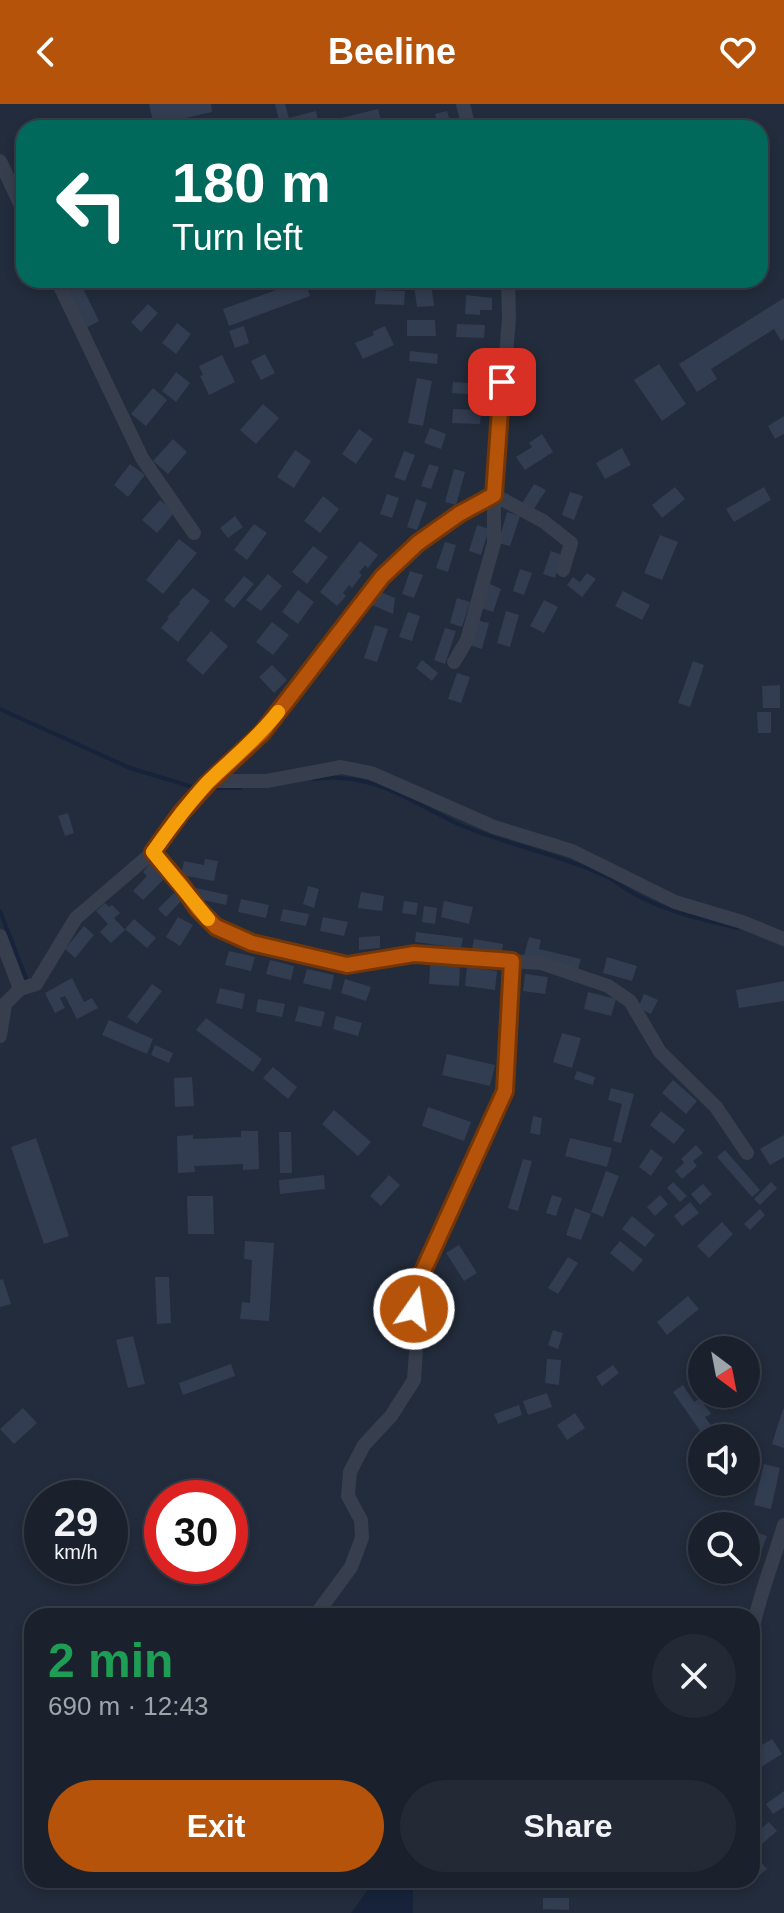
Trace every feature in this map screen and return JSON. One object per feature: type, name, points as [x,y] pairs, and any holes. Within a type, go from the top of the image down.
[{"type":"street","points":[[0,161],[16,195]]},
{"type":"street","points":[[61,288],[142,458],[194,533]]},
{"type":"street","points":[[454,662],[467,640],[494,543],[494,495],[509,319],[508,288]]},
{"type":"street","points":[[494,495],[543,521],[571,543],[563,570]]},
{"type":"street","points":[[0,1036],[5,1004],[20,989],[36,984],[76,918],[153,852],[208,782],[262,733],[382,577],[418,543],[459,514],[494,495]]},
{"type":"street","points":[[208,782],[267,781],[341,767],[371,773],[482,822],[572,851],[675,902],[742,922],[784,939]]},
{"type":"street","points":[[153,852],[216,927],[252,943],[347,965],[414,954],[541,963],[608,986],[630,1001],[660,1052],[716,1107],[747,1153]]},
{"type":"street","points":[[0,936],[20,989]]},
{"type":"street","points":[[321,1608],[351,1567],[362,1538],[361,1520],[348,1496],[350,1472],[364,1445],[391,1416],[414,1380],[414,1291],[505,1091],[512,961]]},
{"type":"street","points":[[757,1608],[784,1525]]},
{"type":"water","points":[[369,1888],[413,1888],[413,1913],[351,1913]]},
{"type":"building","points":[[149,104],[211,104],[212,112],[177,120],[153,120]]},
{"type":"building","points":[[275,104],[285,104],[289,118],[316,111],[318,120],[279,120]]},
{"type":"building","points":[[378,109],[381,120],[333,120]]},
{"type":"building","points":[[447,111],[450,120],[437,120],[435,114]]},
{"type":"building","points":[[66,288],[83,288],[99,321],[86,328]]},
{"type":"building","points":[[282,288],[307,288],[310,296],[229,326],[223,309]]},
{"type":"building","points":[[414,288],[432,288],[434,306],[417,307]]},
{"type":"building","points":[[376,290],[405,291],[404,305],[375,304]]},
{"type":"building","points":[[466,295],[492,298],[492,310],[480,310],[480,315],[465,314]]},
{"type":"building","points":[[784,298],[784,339],[781,341],[774,329],[711,369],[717,379],[697,392],[679,364]]},
{"type":"building","points":[[148,304],[158,313],[141,332],[131,322]]},
{"type":"building","points":[[407,320],[435,320],[436,336],[407,336]]},
{"type":"building","points":[[177,323],[191,334],[176,354],[162,343]]},
{"type":"building","points":[[457,324],[485,325],[484,338],[456,337]]},
{"type":"building","points":[[244,326],[249,343],[235,348],[229,331]]},
{"type":"building","points":[[385,326],[394,345],[363,359],[355,343],[374,335],[372,332]]},
{"type":"building","points":[[410,351],[438,354],[437,364],[409,361]]},
{"type":"building","points":[[265,354],[275,373],[261,380],[251,361]]},
{"type":"building","points":[[222,355],[235,382],[209,395],[199,366]]},
{"type":"building","points":[[659,364],[686,404],[662,421],[634,380]]},
{"type":"building","points":[[176,372],[190,383],[176,402],[162,391]]},
{"type":"building","points":[[417,378],[432,381],[423,426],[408,423]]},
{"type":"building","points":[[453,382],[482,384],[481,395],[452,393]]},
{"type":"building","points":[[153,388],[167,400],[146,426],[131,414]]},
{"type":"building","points":[[263,404],[279,418],[256,444],[240,430]]},
{"type":"building","points":[[453,409],[481,410],[480,424],[452,423]]},
{"type":"building","points":[[784,416],[784,434],[775,439],[768,426]]},
{"type":"building","points":[[430,428],[446,434],[441,449],[424,443]]},
{"type":"building","points":[[359,429],[373,439],[356,464],[342,454]]},
{"type":"building","points":[[542,434],[553,452],[525,470],[516,457],[532,447],[529,443]]},
{"type":"building","points":[[173,439],[187,452],[168,474],[153,461]]},
{"type":"building","points":[[622,448],[631,465],[605,479],[596,463]]},
{"type":"building","points":[[295,450],[311,461],[294,488],[277,477]]},
{"type":"building","points":[[404,451],[415,455],[405,481],[394,477]]},
{"type":"building","points":[[130,464],[145,475],[128,497],[114,485]]},
{"type":"building","points":[[429,464],[439,467],[431,489],[421,486]]},
{"type":"building","points":[[454,469],[465,472],[456,505],[445,502]]},
{"type":"building","points":[[534,484],[546,490],[532,512],[521,505]]},
{"type":"building","points":[[675,487],[685,499],[662,518],[652,505]]},
{"type":"building","points":[[764,487],[771,500],[734,522],[726,509]]},
{"type":"building","points":[[570,492],[583,496],[574,520],[562,515]]},
{"type":"building","points":[[387,494],[399,498],[392,518],[380,514]]},
{"type":"building","points":[[323,496],[339,509],[320,533],[304,521]]},
{"type":"building","points":[[416,499],[427,503],[417,530],[407,527]]},
{"type":"building","points":[[160,500],[175,512],[157,533],[142,520]]},
{"type":"building","points":[[507,512],[520,516],[510,546],[498,543]]},
{"type":"building","points":[[235,516],[243,527],[228,538],[220,528]]},
{"type":"building","points":[[254,524],[267,533],[247,560],[234,550]]},
{"type":"building","points":[[477,525],[489,529],[481,555],[469,551]]},
{"type":"building","points":[[660,535],[678,542],[662,580],[644,573]]},
{"type":"building","points":[[179,539],[197,553],[163,594],[146,580]]},
{"type":"building","points":[[360,541],[378,555],[368,568],[365,565],[359,573],[362,575],[352,588],[349,585],[343,593],[346,596],[337,606],[320,592]]},
{"type":"building","points":[[445,542],[456,545],[448,572],[436,568]]},
{"type":"building","points":[[313,546],[328,557],[307,584],[292,572]]},
{"type":"building","points":[[551,551],[562,555],[555,578],[543,574]]},
{"type":"building","points":[[520,569],[532,573],[524,595],[513,591]]},
{"type":"building","points":[[410,571],[423,575],[414,598],[402,594]]},
{"type":"building","points":[[587,573],[596,579],[582,597],[567,585],[573,577],[580,582]]},
{"type":"building","points":[[268,574],[282,586],[261,611],[246,600]]},
{"type":"building","points":[[244,576],[254,584],[234,608],[224,600]]},
{"type":"building","points":[[490,584],[501,589],[493,612],[481,608]]},
{"type":"building","points":[[193,588],[210,601],[178,642],[161,628]]},
{"type":"building","points":[[298,590],[314,602],[298,624],[282,612]]},
{"type":"building","points":[[378,591],[395,598],[393,614],[372,605]]},
{"type":"building","points":[[623,591],[650,605],[642,620],[615,606]]},
{"type":"building","points":[[457,598],[470,602],[462,627],[450,623]]},
{"type":"building","points":[[544,600],[558,607],[544,633],[530,626]]},
{"type":"building","points":[[506,611],[519,615],[510,647],[497,643]]},
{"type":"building","points":[[408,612],[420,616],[412,641],[399,637]]},
{"type":"building","points":[[476,620],[489,623],[482,649],[469,645]]},
{"type":"building","points":[[272,622],[289,635],[273,655],[256,642]]},
{"type":"building","points":[[375,625],[388,629],[377,662],[364,658]]},
{"type":"building","points":[[445,628],[456,631],[445,664],[434,660]]},
{"type":"building","points":[[211,631],[228,646],[203,675],[186,660]]},
{"type":"building","points":[[422,660],[438,673],[432,681],[416,668]]},
{"type":"building","points":[[693,661],[704,665],[690,707],[678,703]]},
{"type":"building","points":[[272,665],[287,680],[274,693],[259,677]]},
{"type":"building","points":[[457,673],[470,677],[461,703],[448,699]]},
{"type":"building","points":[[780,685],[780,708],[763,708],[762,686]]},
{"type":"building","points":[[757,712],[771,712],[771,733],[758,733]]},
{"type":"building","points":[[68,813],[74,833],[65,836],[58,816]]},
{"type":"building","points":[[205,859],[218,861],[214,881],[181,875],[184,861],[204,865]]},
{"type":"building","points":[[151,862],[166,877],[143,900],[133,891],[147,876],[143,872]]},
{"type":"building","points":[[308,886],[319,889],[314,908],[303,904]]},
{"type":"building","points":[[196,888],[228,895],[226,905],[194,898]]},
{"type":"building","points":[[361,892],[384,896],[382,911],[358,908]]},
{"type":"building","points":[[174,893],[181,901],[166,917],[158,909]]},
{"type":"building","points":[[241,899],[269,905],[266,918],[238,912]]},
{"type":"building","points":[[404,901],[418,903],[416,915],[402,913]]},
{"type":"building","points":[[444,901],[473,907],[469,924],[441,917]]},
{"type":"building","points":[[105,903],[120,913],[114,918],[125,930],[111,943],[100,932],[108,924],[96,911]]},
{"type":"building","points":[[424,906],[437,908],[435,924],[422,922]]},
{"type":"building","points":[[283,909],[309,914],[306,926],[280,921]]},
{"type":"building","points":[[178,917],[193,925],[180,946],[166,937]]},
{"type":"building","points":[[323,917],[348,922],[344,936],[320,931]]},
{"type":"building","points":[[134,919],[156,938],[147,948],[125,929]]},
{"type":"building","points":[[84,926],[94,935],[75,958],[65,949]]},
{"type":"building","points":[[416,932],[463,938],[461,948],[415,942]]},
{"type":"building","points":[[380,936],[380,948],[359,950],[359,937]]},
{"type":"building","points":[[529,937],[541,940],[539,949],[581,959],[578,969],[524,956]]},
{"type":"building","points":[[474,939],[503,944],[501,955],[472,950]]},
{"type":"building","points":[[229,951],[255,957],[251,971],[225,965]]},
{"type":"building","points":[[607,957],[637,966],[632,981],[603,973]]},
{"type":"building","points":[[270,960],[294,966],[291,980],[266,974]]},
{"type":"building","points":[[430,965],[460,966],[459,986],[429,984]]},
{"type":"building","points":[[467,967],[497,971],[495,990],[465,986]]},
{"type":"building","points":[[307,969],[334,975],[331,990],[303,983]]},
{"type":"building","points":[[525,974],[548,977],[545,994],[523,991]]},
{"type":"building","points":[[72,978],[84,1002],[92,998],[98,1008],[77,1019],[65,996],[60,998],[65,1008],[55,1013],[45,993]]},
{"type":"building","points":[[345,979],[371,987],[366,1001],[341,993]]},
{"type":"building","points":[[784,981],[784,1001],[739,1008],[736,990]]},
{"type":"building","points":[[152,984],[162,991],[137,1024],[127,1017]]},
{"type":"building","points":[[220,988],[245,994],[242,1009],[216,1003]]},
{"type":"building","points":[[588,992],[616,999],[611,1016],[584,1009]]},
{"type":"building","points":[[644,994],[658,1000],[651,1014],[638,1008]]},
{"type":"building","points":[[258,999],[285,1004],[282,1017],[256,1012]]},
{"type":"building","points":[[299,1006],[325,1012],[321,1027],[295,1021]]},
{"type":"building","points":[[336,1016],[362,1023],[358,1036],[333,1029]]},
{"type":"building","points":[[206,1018],[262,1059],[253,1072],[196,1030]]},
{"type":"building","points":[[109,1020],[153,1039],[147,1054],[102,1035]]},
{"type":"building","points":[[562,1033],[581,1038],[572,1068],[553,1062]]},
{"type":"building","points":[[155,1045],[173,1053],[169,1063],[151,1055]]},
{"type":"building","points":[[447,1054],[495,1065],[490,1086],[442,1075]]},
{"type":"building","points":[[273,1067],[297,1087],[288,1099],[263,1078]]},
{"type":"building","points":[[577,1071],[595,1077],[593,1085],[574,1079]]},
{"type":"building","points":[[192,1077],[194,1106],[175,1107],[174,1078]]},
{"type":"building","points":[[673,1080],[697,1101],[686,1114],[662,1093]]},
{"type":"building","points":[[611,1088],[634,1094],[621,1143],[613,1141],[622,1104],[608,1100]]},
{"type":"building","points":[[428,1107],[471,1122],[464,1141],[422,1126]]},
{"type":"building","points":[[334,1110],[371,1142],[358,1156],[322,1124]]},
{"type":"building","points":[[661,1111],[685,1130],[674,1144],[650,1125]]},
{"type":"building","points":[[533,1116],[542,1118],[540,1135],[530,1133]]},
{"type":"building","points":[[241,1131],[258,1131],[259,1169],[243,1170],[243,1164],[194,1166],[195,1172],[178,1173],[177,1136],[193,1135],[193,1139],[241,1137]]},
{"type":"building","points":[[279,1132],[291,1132],[292,1173],[280,1173]]},
{"type":"building","points":[[784,1135],[784,1157],[770,1165],[760,1149]]},
{"type":"building","points":[[36,1138],[69,1236],[44,1244],[11,1147]]},
{"type":"building","points":[[570,1138],[612,1148],[607,1167],[565,1156]]},
{"type":"building","points":[[696,1145],[703,1153],[693,1161],[697,1166],[682,1179],[675,1171],[684,1163],[681,1159]]},
{"type":"building","points":[[651,1149],[663,1158],[651,1176],[639,1167]]},
{"type":"building","points":[[725,1150],[760,1190],[752,1197],[717,1157]]},
{"type":"building","points":[[523,1159],[532,1161],[518,1211],[508,1208]]},
{"type":"building","points":[[606,1171],[619,1176],[603,1217],[591,1212]]},
{"type":"building","points":[[324,1175],[325,1189],[280,1194],[279,1180]]},
{"type":"building","points":[[389,1175],[400,1185],[381,1206],[370,1196]]},
{"type":"building","points":[[673,1182],[687,1196],[680,1202],[667,1188]]},
{"type":"building","points":[[771,1182],[777,1188],[760,1205],[754,1199]]},
{"type":"building","points":[[703,1184],[712,1194],[700,1205],[691,1194]]},
{"type":"building","points":[[552,1195],[562,1198],[556,1216],[546,1213]]},
{"type":"building","points":[[660,1195],[668,1204],[655,1216],[647,1207]]},
{"type":"building","points":[[187,1196],[213,1196],[214,1234],[188,1234]]},
{"type":"building","points":[[690,1202],[699,1213],[682,1226],[674,1216]]},
{"type":"building","points":[[575,1208],[591,1214],[581,1240],[566,1235]]},
{"type":"building","points":[[760,1209],[765,1215],[750,1230],[744,1224]]},
{"type":"building","points":[[632,1216],[655,1235],[645,1247],[622,1229]]},
{"type":"building","points":[[722,1222],[733,1234],[709,1258],[697,1246]]},
{"type":"building","points":[[245,1241],[274,1243],[269,1321],[240,1319],[242,1302],[250,1303],[252,1260],[244,1259]]},
{"type":"building","points":[[620,1241],[643,1260],[633,1272],[610,1253]]},
{"type":"building","points":[[459,1245],[477,1273],[464,1281],[446,1253]]},
{"type":"building","points":[[568,1257],[578,1263],[558,1294],[548,1288]]},
{"type":"building","points":[[155,1277],[169,1277],[171,1323],[157,1324]]},
{"type":"building","points":[[3,1279],[11,1304],[0,1307],[0,1280]]},
{"type":"building","points":[[688,1296],[699,1309],[667,1335],[657,1322]]},
{"type":"building","points":[[553,1330],[563,1333],[558,1349],[548,1345]]},
{"type":"building","points":[[133,1336],[145,1384],[128,1388],[116,1340]]},
{"type":"building","points":[[547,1359],[561,1360],[559,1385],[545,1383]]},
{"type":"building","points":[[231,1364],[235,1376],[183,1395],[179,1383]]},
{"type":"building","points":[[613,1365],[619,1373],[602,1386],[596,1377]]},
{"type":"building","points":[[683,1385],[688,1393],[688,1408],[707,1408],[711,1414],[705,1417],[710,1424],[695,1424],[673,1392]]},
{"type":"building","points":[[547,1393],[552,1407],[528,1415],[523,1401]]},
{"type":"building","points":[[519,1405],[522,1415],[498,1424],[494,1414]]},
{"type":"building","points":[[23,1408],[37,1423],[14,1444],[0,1429]]},
{"type":"building","points":[[784,1409],[784,1448],[772,1444]]},
{"type":"building","points":[[575,1413],[585,1428],[567,1440],[557,1425]]},
{"type":"building","points":[[764,1464],[780,1468],[771,1509],[754,1505],[756,1496],[760,1496]]},
{"type":"building","points":[[760,1533],[767,1536],[760,1554]]},
{"type":"building","points":[[772,1739],[782,1754],[760,1768],[760,1746]]},
{"type":"building","points":[[784,1791],[784,1807],[773,1814],[766,1804]]},
{"type":"building","points":[[769,1822],[777,1831],[760,1845],[760,1829]]},
{"type":"building","points":[[760,1861],[767,1869],[760,1875]]},
{"type":"building","points":[[543,1898],[569,1898],[569,1910],[543,1909]]},
{"type":"waterway","points":[[0,709],[130,768],[196,788]]},
{"type":"waterway","points":[[313,779],[353,779],[371,783],[456,823],[605,876],[657,905],[737,928]]},
{"type":"waterway","points":[[209,788],[240,788]]},
{"type":"waterway","points":[[0,911],[26,978]]},
{"type":"slow traffic","points":[[208,919],[153,852],[181,813],[262,733],[278,712]]},
{"type":"route","points":[[414,1309],[414,1291],[505,1091],[512,961],[414,954],[347,965],[252,943],[216,927],[153,852],[181,813],[208,783],[262,733],[382,577],[418,543],[459,514],[494,495],[502,382]]}]
